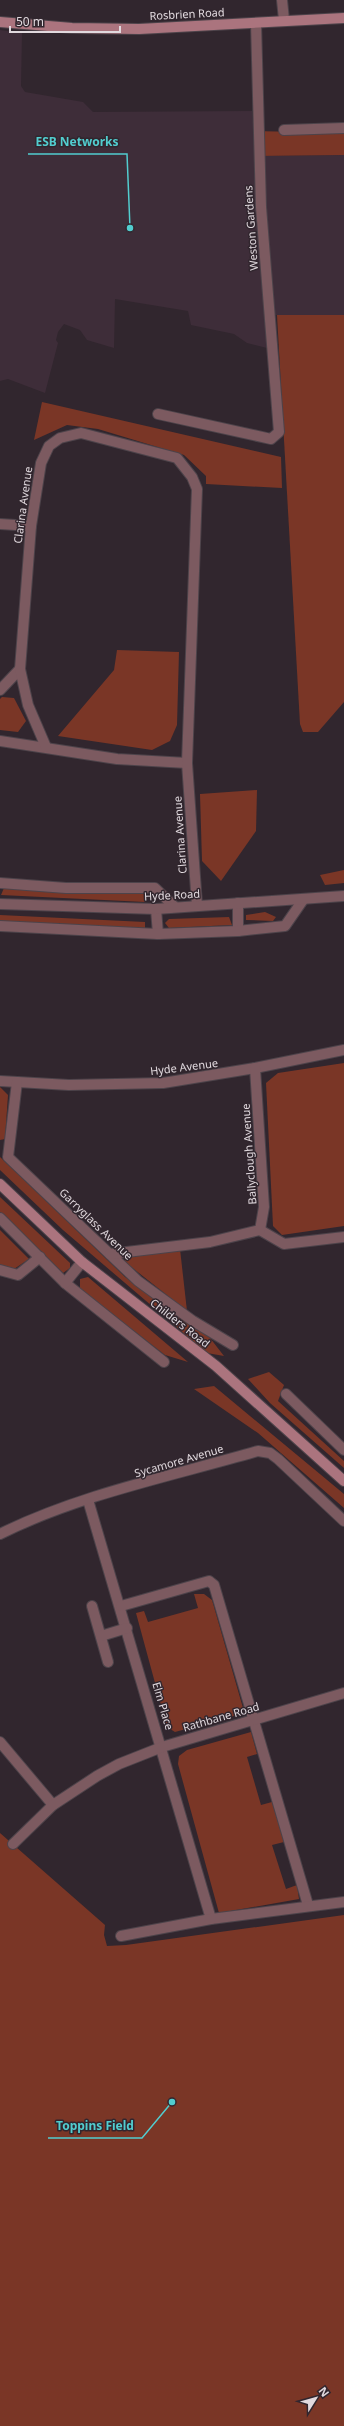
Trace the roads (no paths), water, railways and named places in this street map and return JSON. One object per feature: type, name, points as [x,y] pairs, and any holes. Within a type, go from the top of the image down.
[{"type":"main road","name":"Rosbrien Road","points":[[0,22],[72,28],[138,29],[284,20],[344,18]]},
{"type":"main road","name":"Childers Road","points":[[0,1184],[82,1262],[216,1366],[344,1481]]},
{"type":"street","points":[[282,0],[284,20]]},
{"type":"street","name":"Weston Gardens","points":[[158,414],[271,439],[279,432],[261,207],[256,22]]},
{"type":"street","points":[[284,130],[344,128]]},
{"type":"street","name":"Clarina Avenue","points":[[46,747],[28,705],[20,669],[31,526],[41,463],[49,446],[60,438],[81,433],[176,458],[192,478],[197,489],[187,763],[197,905]]},
{"type":"street","points":[[0,524],[31,526]]},
{"type":"street","points":[[0,690],[20,669]]},
{"type":"street","points":[[0,741],[116,759],[187,763]]},
{"type":"street","points":[[0,883],[66,888],[155,888],[175,908]]},
{"type":"street","name":"Hyde Road","points":[[0,904],[156,909],[344,896]]},
{"type":"street","points":[[0,926],[158,934],[238,931],[286,926],[303,900]]},
{"type":"street","points":[[238,903],[238,931]]},
{"type":"street","points":[[156,909],[158,934]]},
{"type":"street","name":"Hyde Avenue","points":[[0,1081],[69,1085],[163,1083],[255,1068],[344,1050]]},
{"type":"street","name":"Ballyclough Avenue","points":[[255,1068],[264,1207],[260,1230]]},
{"type":"street","points":[[8,1157],[17,1082]]},
{"type":"street","name":"Garryglass Avenue","points":[[0,1149],[138,1281],[193,1321],[233,1345]]},
{"type":"street","points":[[0,1218],[65,1283],[164,1362]]},
{"type":"street","points":[[110,1254],[210,1242],[260,1230],[284,1244],[344,1237]]},
{"type":"street","points":[[0,1270],[18,1275],[40,1257]]},
{"type":"street","points":[[65,1283],[82,1262]]},
{"type":"street","points":[[286,1394],[344,1450]]},
{"type":"street","name":"Sycamore Avenue","points":[[0,1534],[28,1521],[88,1500],[264,1451],[278,1459],[344,1521]]},
{"type":"street","name":"Elm Place","points":[[88,1500],[121,1606],[211,1919]]},
{"type":"street","points":[[121,1606],[209,1581],[214,1585],[308,1905]]},
{"type":"street","points":[[92,1606],[108,1662]]},
{"type":"street","points":[[101,1636],[127,1628]]},
{"type":"street","name":"Rathbane Road","points":[[13,1844],[53,1805],[97,1776],[162,1747],[344,1693]]},
{"type":"street","points":[[0,1742],[53,1805]]},
{"type":"street","points":[[121,1936],[211,1919],[308,1905],[344,1902]]},
{"type":"place","name":"ESB Networks","points":[[130,228]]},
{"type":"place","name":"Toppins Field","points":[[172,2102]]}]
